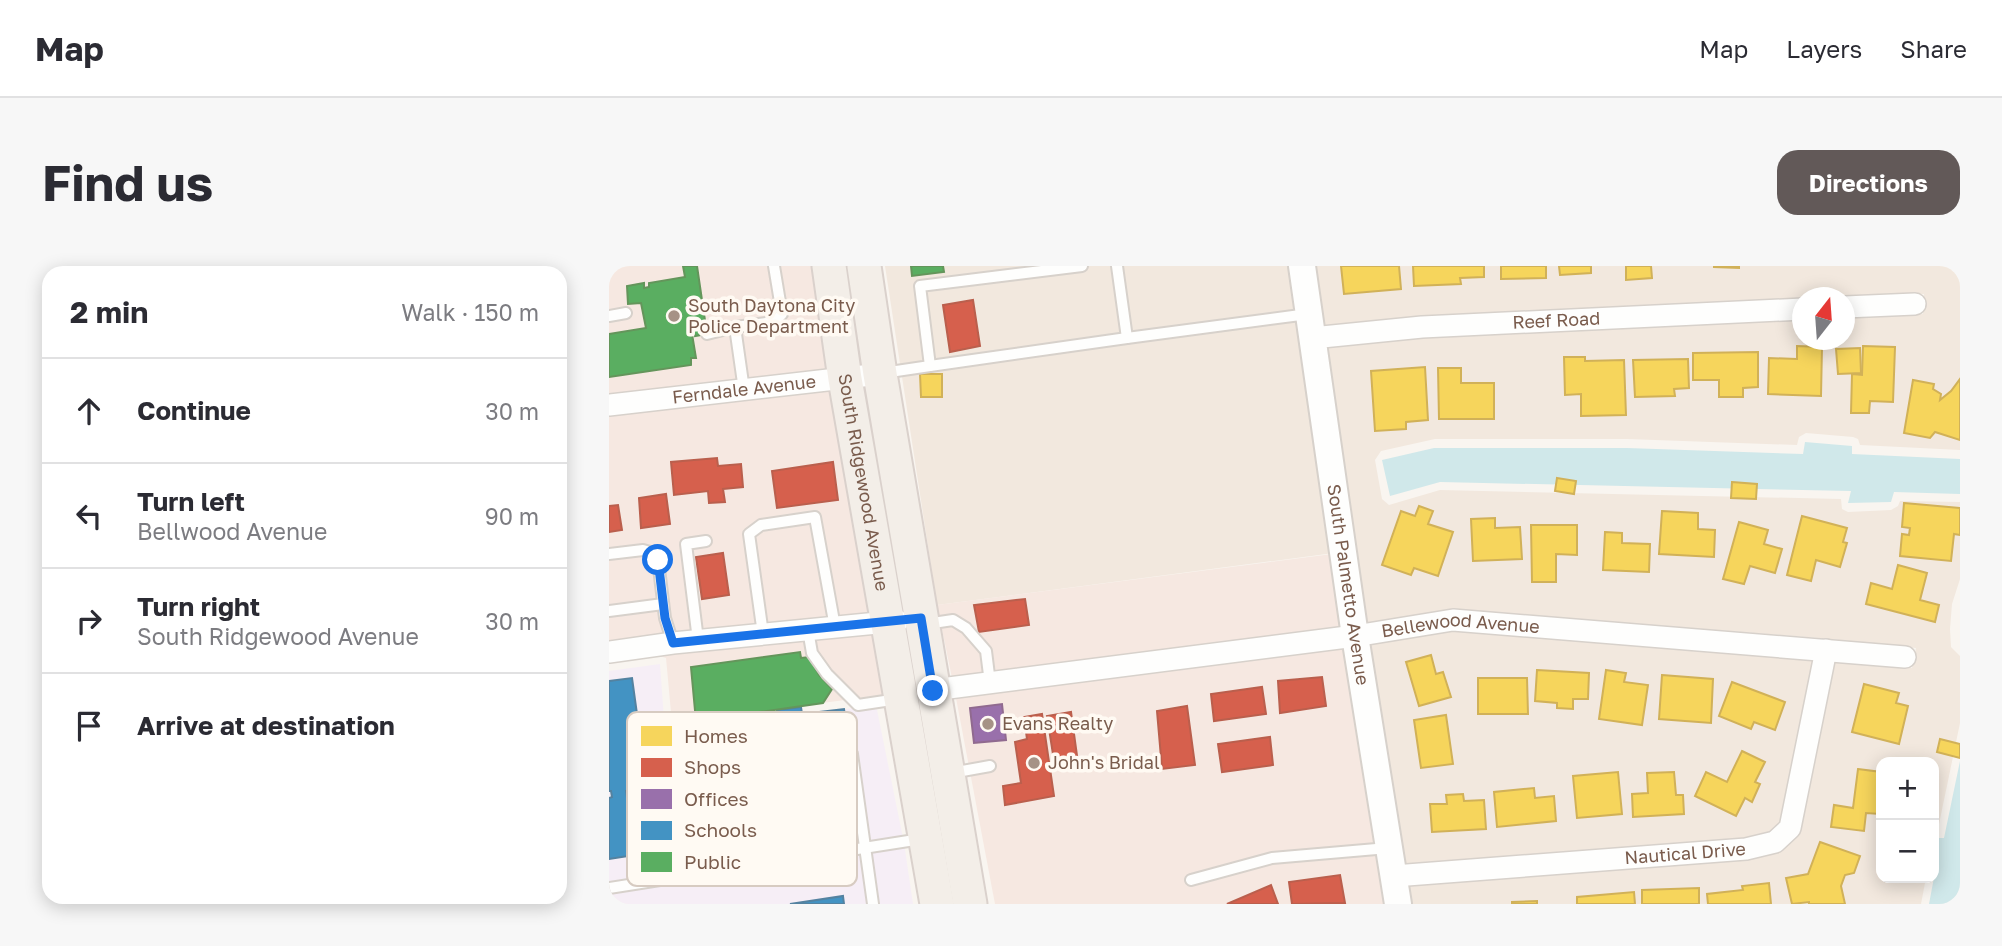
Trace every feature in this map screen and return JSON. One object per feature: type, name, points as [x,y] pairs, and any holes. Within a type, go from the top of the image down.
[{"type":"main road","name":"South Ridgewood Avenue","points":[[829,266],[845,379],[937,904]]},
{"type":"main road","name":"South Ridgewood Avenue","points":[[864,266],[970,904]]},
{"type":"street","name":"South Palmetto Avenue","points":[[1302,266],[1355,636],[1398,904]]},
{"type":"street","points":[[1855,307],[1915,304]]},
{"type":"street","name":"Reef Road","points":[[1310,326],[1422,327],[1792,310]]},
{"type":"street","name":"Ferndale Avenue","points":[[609,405],[880,374]]},
{"type":"street","points":[[609,652],[698,640],[922,621]]},
{"type":"street","name":"Bellewood Avenue","points":[[933,691],[1453,621],[1905,657]]},
{"type":"street","name":"Nautical Drive","points":[[1394,876],[1746,849],[1776,842],[1790,828],[1826,650]]},
{"type":"street","points":[[926,838],[958,833]]},
{"type":"lane","points":[[707,334],[774,322],[782,314],[774,266]]},
{"type":"lane","points":[[930,366],[920,286],[1082,266]]},
{"type":"lane","points":[[1117,266],[1127,338]]},
{"type":"lane","points":[[609,316],[626,313]]},
{"type":"lane","points":[[880,374],[1127,338],[1310,326]]},
{"type":"lane","points":[[735,327],[744,390]]},
{"type":"lane","points":[[763,634],[749,534],[761,525],[815,517],[835,627]]},
{"type":"lane","points":[[698,640],[686,544],[706,541]]},
{"type":"lane","points":[[609,554],[643,551],[654,553],[658,560],[663,604],[673,643]]},
{"type":"lane","points":[[609,611],[663,604]]},
{"type":"lane","points":[[922,621],[953,620],[966,628],[986,651],[990,683]]},
{"type":"lane","points":[[808,630],[812,653],[827,674],[858,705],[902,699]]},
{"type":"lane","points":[[948,774],[990,766]]},
{"type":"lane","points":[[857,790],[873,904]]},
{"type":"lane","points":[[857,849],[926,838]]},
{"type":"lane","points":[[1191,880],[1272,858],[1389,848]]},
{"type":"lane","points":[[609,888],[627,885]]},
{"type":"shaded area","points":[[609,266],[814,266],[832,370],[609,395]]},
{"type":"shaded area","points":[[885,266],[1290,266],[1334,553],[937,605]]},
{"type":"shaded area","points":[[1311,266],[1960,266],[1960,450],[1860,445],[1858,439],[1853,437],[1806,433],[1799,437],[1797,445],[1627,439],[1435,439],[1381,451],[1375,460],[1382,499],[1389,505],[1440,490],[1841,499],[1842,509],[1848,512],[1891,510],[1898,506],[1900,501],[1960,502],[1960,579],[1952,604],[1950,629],[1951,647],[1960,656],[1960,723],[1939,824],[1939,757],[1876,757],[1876,883],[1925,883],[1921,904],[1408,904],[1405,885],[1777,852],[1833,660],[1912,668],[1916,648],[1455,610],[1362,624],[1323,347],[1422,337],[1792,320],[1792,350],[1855,350],[1855,317],[1923,314],[1924,294],[1855,296],[1855,287],[1792,287],[1792,299],[1423,316],[1320,327]]},
{"type":"shaded area","points":[[836,390],[872,613],[609,642],[609,415]]},
{"type":"shaded area","points":[[1332,554],[1344,627],[952,678],[937,605]]},
{"type":"shaded area","points":[[1453,631],[1815,659],[1782,823],[1772,832],[1745,838],[1402,865],[1366,645]]},
{"type":"shaded area","points":[[876,633],[910,832],[881,698],[875,696],[755,712],[671,712],[666,658],[659,656],[629,659]]},
{"type":"shaded area","points":[[1347,647],[1388,904],[995,904],[956,698]]},
{"type":"shaded area","points":[[660,664],[663,712],[627,712],[627,886],[857,886],[857,712],[823,712],[876,705],[904,843],[913,904],[609,904],[609,671]]},
{"type":"water","points":[[1805,442],[1852,446],[1852,454],[1960,459],[1960,494],[1894,492],[1891,502],[1848,503],[1851,491],[1440,482],[1390,496],[1382,460],[1434,448],[1627,448],[1803,454]]},
{"type":"water","points":[[1960,761],[1960,904],[1929,904],[1933,883],[1939,883],[1939,838],[1944,838]]},
{"type":"building: Homes","points":[[1341,266],[1399,266],[1401,289],[1344,294]]},
{"type":"building: Homes","points":[[1413,266],[1484,266],[1484,277],[1460,278],[1461,284],[1414,286]]},
{"type":"building: Homes","points":[[1501,266],[1546,266],[1546,278],[1501,279]]},
{"type":"building: Homes","points":[[1559,266],[1591,266],[1591,273],[1560,275]]},
{"type":"building: Homes","points":[[1626,266],[1651,266],[1652,278],[1626,280]]},
{"type":"building: Homes","points":[[1739,266],[1739,268],[1714,267]]},
{"type":"building: Homes","points":[[1863,346],[1895,347],[1893,402],[1870,401],[1869,413],[1851,413],[1852,374],[1862,375]]},
{"type":"building: Homes","points":[[1860,348],[1861,373],[1838,374],[1836,350]]},
{"type":"building: Homes","points":[[1797,350],[1822,350],[1821,396],[1768,394],[1769,358],[1797,359]]},
{"type":"building: Homes","points":[[1758,352],[1758,387],[1743,388],[1743,397],[1719,397],[1719,380],[1693,380],[1693,353]]},
{"type":"building: Homes","points":[[1564,357],[1585,357],[1585,361],[1624,360],[1626,415],[1581,416],[1581,394],[1565,395]]},
{"type":"building: Homes","points":[[1688,359],[1689,388],[1674,389],[1675,396],[1635,397],[1633,360]]},
{"type":"building: Homes","points":[[1425,367],[1428,420],[1406,422],[1406,429],[1375,431],[1371,371]]},
{"type":"building: Homes","points":[[1438,368],[1461,368],[1461,383],[1494,383],[1494,419],[1439,419]]},
{"type":"building: Homes","points":[[920,374],[942,374],[942,397],[921,397]]},
{"type":"building: Homes","points":[[1960,379],[1960,440],[1935,432],[1930,438],[1904,433],[1913,380],[1934,384],[1933,389],[1941,394],[1940,400]]},
{"type":"building: Homes","points":[[1557,478],[1576,481],[1574,494],[1555,491]]},
{"type":"building: Homes","points":[[1732,482],[1757,484],[1756,499],[1731,498]]},
{"type":"building: Homes","points":[[1904,503],[1960,508],[1960,535],[1954,534],[1951,561],[1900,556],[1902,534],[1909,535],[1910,528],[1902,527]]},
{"type":"building: Homes","points":[[1419,506],[1433,511],[1428,524],[1453,532],[1438,576],[1414,568],[1411,575],[1382,565],[1401,511],[1415,516]]},
{"type":"building: Homes","points":[[1662,511],[1698,513],[1698,529],[1715,530],[1714,557],[1659,554]]},
{"type":"building: Homes","points":[[1802,516],[1847,528],[1843,542],[1847,543],[1840,567],[1816,560],[1811,581],[1787,575]]},
{"type":"building: Homes","points":[[1495,518],[1495,528],[1520,527],[1522,559],[1473,561],[1471,519]]},
{"type":"building: Homes","points":[[1739,522],[1768,530],[1764,544],[1782,549],[1775,573],[1750,566],[1744,584],[1723,579]]},
{"type":"building: Homes","points":[[1531,525],[1577,525],[1577,555],[1556,554],[1556,582],[1532,582]]},
{"type":"building: Homes","points":[[1605,532],[1622,533],[1622,543],[1650,544],[1649,572],[1603,570]]},
{"type":"building: Homes","points":[[1898,565],[1927,573],[1920,600],[1939,605],[1935,622],[1866,604],[1871,583],[1892,589]]},
{"type":"building: Homes","points":[[1431,655],[1436,674],[1443,672],[1451,697],[1419,706],[1406,662]]},
{"type":"building: Homes","points":[[1537,670],[1589,673],[1588,699],[1573,699],[1573,709],[1557,708],[1557,703],[1535,701]]},
{"type":"building: Homes","points":[[1606,670],[1626,673],[1624,682],[1648,685],[1642,725],[1599,719]]},
{"type":"building: Homes","points":[[1662,675],[1713,679],[1711,723],[1659,719]]},
{"type":"building: Homes","points":[[1478,678],[1527,678],[1528,714],[1478,714]]},
{"type":"building: Homes","points":[[1732,682],[1785,702],[1775,730],[1754,722],[1751,729],[1719,716]]},
{"type":"building: Homes","points":[[1864,684],[1899,693],[1896,703],[1908,706],[1899,744],[1852,732]]},
{"type":"building: Homes","points":[[1446,715],[1453,764],[1421,768],[1414,720]]},
{"type":"building: Homes","points":[[1940,739],[1960,744],[1960,758],[1937,752]]},
{"type":"building: Homes","points":[[1742,751],[1765,762],[1755,782],[1760,784],[1752,802],[1745,798],[1736,816],[1695,796],[1706,772],[1727,782]]},
{"type":"building: Homes","points":[[1858,769],[1876,771],[1876,814],[1866,813],[1864,831],[1831,827],[1834,805],[1853,808]]},
{"type":"building: Homes","points":[[1618,772],[1622,814],[1577,818],[1573,776]]},
{"type":"building: Homes","points":[[1674,772],[1676,795],[1683,795],[1684,814],[1633,817],[1632,794],[1648,793],[1647,773]]},
{"type":"building: Homes","points":[[1534,788],[1535,798],[1554,796],[1556,821],[1497,827],[1494,792]]},
{"type":"building: Homes","points":[[1463,794],[1464,801],[1484,800],[1486,829],[1432,832],[1430,804],[1447,804],[1446,795]]},
{"type":"building: Homes","points":[[1820,842],[1860,856],[1854,873],[1845,875],[1841,886],[1845,904],[1792,904],[1786,878],[1808,874]]},
{"type":"building: Homes","points":[[1769,883],[1771,904],[1708,904],[1707,894],[1743,890],[1742,886]]},
{"type":"building: Homes","points":[[1699,888],[1699,904],[1642,904],[1642,890]]},
{"type":"building: Homes","points":[[1634,892],[1635,904],[1577,904],[1577,897]]},
{"type":"building: Homes","points":[[1537,901],[1537,904],[1512,904],[1512,902]]},
{"type":"building: Shops","points":[[973,300],[980,346],[950,352],[943,305]]},
{"type":"building: Shops","points":[[717,458],[718,466],[741,464],[743,487],[723,489],[725,502],[709,503],[708,491],[674,495],[671,462]]},
{"type":"building: Shops","points":[[833,462],[838,500],[777,508],[772,471]]},
{"type":"building: Shops","points":[[666,494],[670,524],[641,528],[639,498]]},
{"type":"building: Shops","points":[[618,505],[622,530],[609,532],[609,506]]},
{"type":"building: Shops","points":[[723,553],[729,595],[702,599],[696,557]]},
{"type":"building: Shops","points":[[1025,599],[1029,625],[979,632],[974,605]]},
{"type":"building: Shops","points":[[1322,677],[1326,706],[1280,713],[1278,681]]},
{"type":"building: Shops","points":[[1262,687],[1266,714],[1214,721],[1211,694]]},
{"type":"building: Shops","points":[[1187,706],[1195,765],[1162,769],[1157,711]]},
{"type":"building: Shops","points":[[1071,712],[1078,763],[1055,767],[1047,716]]},
{"type":"building: Shops","name":"John's Bridal","points":[[1042,714],[1054,796],[1005,805],[1003,786],[1021,783],[1015,742],[1027,739],[1024,717]]},
{"type":"building: Shops","points":[[1270,737],[1273,765],[1222,772],[1218,744]]},
{"type":"building: Shops","points":[[1340,875],[1345,903],[1292,904],[1289,882]]},
{"type":"building: Shops","points":[[1271,885],[1278,904],[1227,904]]},
{"type":"building: Offices","name":"Evans Realty","points":[[1002,704],[1006,740],[974,743],[970,708]]},
{"type":"building: Schools","points":[[632,678],[637,712],[627,712],[627,856],[609,859],[609,798],[612,797],[609,791],[609,681]]},
{"type":"building: Schools","points":[[801,707],[802,712],[777,712],[777,710]]},
{"type":"building: Schools","points":[[844,709],[844,712],[819,712]]},
{"type":"building: Schools","points":[[843,896],[844,904],[790,904]]},
{"type":"building: Public","name":"South Daytona City Police Department","points":[[683,266],[697,266],[707,334],[692,334],[696,358],[691,358],[691,365],[609,377],[609,334],[646,328],[641,303],[628,304],[627,286],[644,283],[644,288],[649,287],[649,283],[685,277]]},
{"type":"building: Public","points":[[911,266],[943,266],[944,272],[912,276]]},
{"type":"building: Public","points":[[800,652],[801,658],[809,657],[819,675],[832,689],[823,703],[760,712],[695,712],[691,667]]},
{"type":"place","name":"South Daytona City Police Department","points":[[674,316]]},
{"type":"place","name":"Evans Realty","points":[[988,724]]},
{"type":"place","name":"John's Bridal","points":[[1034,763]]},
{"type":"route","points":[[658,560],[665,618],[673,643],[921,618],[933,691]]}]
